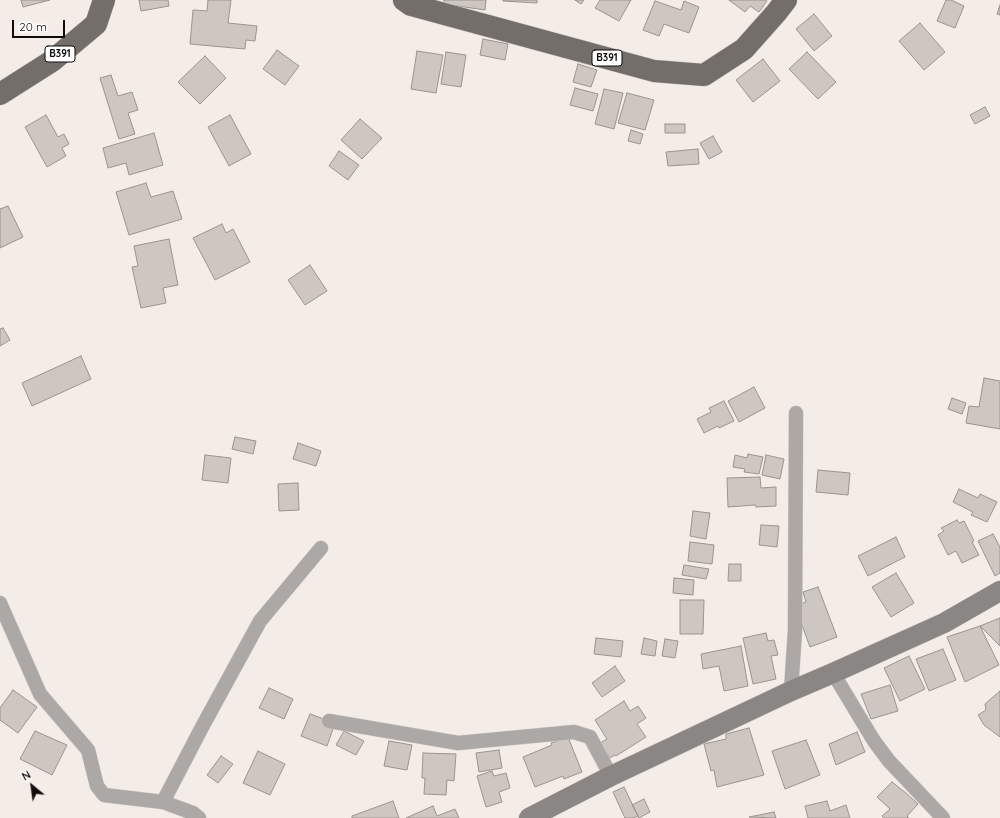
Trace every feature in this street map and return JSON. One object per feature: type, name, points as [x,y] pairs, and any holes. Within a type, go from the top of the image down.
[{"type":"main road","name":"B391","points":[[0,94],[52,61],[96,24],[104,0]]},
{"type":"main road","name":"B391","points":[[404,0],[410,4],[654,71],[704,75],[744,49],[786,0]]},
{"type":"street","points":[[791,690],[795,630],[796,413]]},
{"type":"street","points":[[163,802],[260,621],[321,548]]},
{"type":"street","points":[[529,818],[611,776],[791,690],[833,673],[944,623],[1000,591]]},
{"type":"street","points":[[0,603],[40,694],[88,750],[97,786],[104,795],[163,802],[193,813],[199,818]]},
{"type":"street","points":[[833,673],[874,741],[889,761],[943,818]]},
{"type":"street","points":[[329,721],[458,742],[574,732],[590,737],[611,776]]},
{"type":"building","points":[[21,0],[50,0],[23,7]]},
{"type":"building","points":[[139,0],[168,0],[169,6],[141,11]]},
{"type":"building","points":[[208,0],[231,0],[228,23],[257,26],[255,41],[246,40],[245,49],[190,44],[193,10],[207,11]]},
{"type":"building","points":[[444,0],[486,0],[485,10],[444,4]]},
{"type":"building","points":[[537,0],[537,3],[503,1]]},
{"type":"building","points":[[575,0],[584,0],[581,4]]},
{"type":"building","points":[[600,0],[631,0],[619,21],[595,8]]},
{"type":"building","points":[[729,0],[767,1],[759,12],[750,6],[745,12]]},
{"type":"building","points":[[946,0],[951,0],[964,6],[955,28],[937,21]]},
{"type":"building","points":[[655,1],[681,10],[684,1],[699,7],[689,33],[664,24],[659,36],[643,30]]},
{"type":"building","points":[[1000,5],[1000,15],[997,14]]},
{"type":"building","points":[[814,14],[832,36],[814,51],[796,29]]},
{"type":"building","points":[[920,23],[945,52],[924,70],[899,41]]},
{"type":"building","points":[[483,39],[508,44],[505,60],[480,55]]},
{"type":"building","points":[[277,50],[299,66],[285,85],[263,69]]},
{"type":"building","points":[[417,51],[443,55],[436,93],[411,89]]},
{"type":"building","points":[[446,52],[466,55],[461,87],[441,84]]},
{"type":"building","points":[[807,52],[836,82],[818,99],[789,69]]},
{"type":"building","points":[[205,56],[226,78],[200,104],[178,82]]},
{"type":"building","points":[[763,59],[780,81],[753,102],[736,80]]},
{"type":"building","points":[[578,64],[597,70],[591,87],[573,82]]},
{"type":"building","points":[[111,75],[118,96],[132,92],[138,110],[128,113],[135,134],[119,139],[100,78]]},
{"type":"building","points":[[575,88],[598,94],[593,111],[570,105]]},
{"type":"building","points":[[604,89],[623,93],[614,129],[595,124]]},
{"type":"building","points":[[627,93],[654,100],[645,130],[618,123]]},
{"type":"building","points":[[985,107],[990,116],[975,124],[970,115]]},
{"type":"building","points":[[46,115],[58,137],[64,134],[69,144],[62,148],[66,156],[47,167],[25,127]]},
{"type":"building","points":[[230,115],[251,154],[229,166],[208,127]]},
{"type":"building","points":[[360,119],[382,138],[362,159],[341,140]]},
{"type":"building","points":[[665,124],[685,124],[685,133],[665,133]]},
{"type":"building","points":[[631,130],[643,134],[640,144],[628,141]]},
{"type":"building","points":[[154,133],[163,165],[129,175],[126,163],[108,168],[103,148]]},
{"type":"building","points":[[713,136],[722,152],[709,159],[700,143]]},
{"type":"building","points":[[698,149],[699,164],[668,166],[666,152]]},
{"type":"building","points":[[339,151],[359,165],[348,180],[329,166]]},
{"type":"building","points":[[146,183],[151,197],[173,191],[182,219],[129,235],[116,192]]},
{"type":"building","points":[[8,206],[23,237],[0,248],[0,209]]},
{"type":"building","points":[[222,224],[226,233],[233,229],[250,262],[215,280],[193,238]]},
{"type":"building","points":[[169,239],[178,285],[163,288],[166,303],[141,308],[132,267],[138,266],[134,246]]},
{"type":"building","points":[[310,265],[327,291],[305,305],[288,280]]},
{"type":"building","points":[[3,328],[10,340],[0,346],[0,329]]},
{"type":"building","points":[[81,356],[91,379],[32,406],[22,383]]},
{"type":"building","points":[[984,378],[1000,381],[1000,429],[966,423],[969,406],[979,407]]},
{"type":"building","points":[[754,387],[765,408],[739,422],[728,401]]},
{"type":"building","points":[[952,398],[966,403],[962,414],[948,409]]},
{"type":"building","points":[[724,401],[734,421],[719,428],[718,426],[704,433],[697,419],[711,412],[709,408]]},
{"type":"building","points":[[235,437],[256,441],[253,454],[232,449]]},
{"type":"building","points":[[298,443],[321,451],[316,466],[293,459]]},
{"type":"building","points":[[748,454],[763,457],[759,474],[744,472],[745,469],[733,467],[735,455],[747,458]]},
{"type":"building","points":[[205,455],[231,458],[228,483],[202,480]]},
{"type":"building","points":[[766,455],[784,459],[780,479],[762,475]]},
{"type":"building","points":[[818,470],[850,473],[848,495],[816,492]]},
{"type":"building","points":[[760,477],[761,488],[776,487],[776,506],[756,507],[755,505],[728,507],[727,478]]},
{"type":"building","points":[[298,483],[299,510],[279,511],[278,484]]},
{"type":"building","points":[[959,489],[978,498],[980,494],[997,502],[987,522],[971,515],[973,512],[953,502]]},
{"type":"building","points":[[693,511],[710,513],[706,539],[690,536]]},
{"type":"building","points":[[957,520],[959,523],[964,521],[979,555],[962,563],[956,551],[948,555],[938,535],[944,531],[941,528]]},
{"type":"building","points":[[761,525],[779,526],[777,547],[759,545]]},
{"type":"building","points":[[993,534],[1000,547],[1000,573],[995,576],[978,541]]},
{"type":"building","points":[[896,537],[905,557],[868,576],[858,556]]},
{"type":"building","points":[[690,542],[714,545],[712,564],[688,561]]},
{"type":"building","points":[[729,564],[741,564],[741,581],[728,581]]},
{"type":"building","points":[[684,565],[709,569],[706,579],[682,575]]},
{"type":"building","points":[[896,573],[914,603],[891,617],[872,587]]},
{"type":"building","points":[[674,578],[694,580],[693,595],[673,593]]},
{"type":"building","points":[[818,587],[837,637],[810,647],[795,606],[806,602],[803,592]]},
{"type":"building","points":[[680,600],[704,600],[703,634],[680,634]]},
{"type":"building","points":[[1000,618],[1000,646],[980,626]]},
{"type":"building","points":[[980,626],[999,665],[965,682],[947,637]]},
{"type":"building","points":[[766,633],[768,641],[774,640],[778,655],[771,656],[776,679],[753,684],[743,638]]},
{"type":"building","points":[[596,638],[623,641],[621,657],[594,654]]},
{"type":"building","points":[[644,638],[657,641],[655,656],[641,654]]},
{"type":"building","points":[[665,639],[678,641],[675,658],[662,656]]},
{"type":"building","points":[[741,646],[748,686],[724,691],[719,666],[703,669],[701,654]]},
{"type":"building","points":[[943,649],[956,680],[929,691],[916,659]]},
{"type":"building","points":[[909,656],[925,689],[900,701],[884,668]]},
{"type":"building","points":[[615,666],[625,681],[602,697],[592,683]]},
{"type":"building","points":[[890,685],[898,711],[871,719],[861,694]]},
{"type":"building","points":[[269,688],[293,699],[284,719],[259,708]]},
{"type":"building","points":[[13,690],[37,707],[18,733],[0,720],[0,708]]},
{"type":"building","points":[[1000,691],[1000,737],[984,725],[978,715],[986,710],[985,704]]},
{"type":"building","points":[[624,701],[630,711],[638,706],[646,718],[637,724],[646,737],[616,756],[615,755],[610,758],[600,743],[607,739],[595,720]]},
{"type":"building","points":[[310,714],[335,723],[327,746],[301,736]]},
{"type":"building","points":[[749,728],[764,775],[717,787],[714,770],[711,771],[704,744],[726,739],[726,734]]},
{"type":"building","points":[[35,731],[67,745],[52,775],[20,759]]},
{"type":"building","points":[[344,731],[364,741],[356,755],[336,745]]},
{"type":"building","points":[[857,732],[865,752],[836,765],[829,744]]},
{"type":"building","points":[[568,737],[582,772],[564,779],[563,776],[535,787],[523,757],[552,745],[551,743]]},
{"type":"building","points":[[806,740],[820,775],[785,789],[772,751]]},
{"type":"building","points":[[389,741],[412,745],[407,770],[384,766]]},
{"type":"building","points":[[499,750],[502,768],[479,772],[476,753]]},
{"type":"building","points":[[258,751],[285,764],[270,795],[243,783]]},
{"type":"building","points":[[423,753],[456,754],[454,781],[447,780],[446,795],[424,794],[425,778],[422,778]]},
{"type":"building","points":[[221,756],[233,764],[218,783],[207,775]]},
{"type":"building","points":[[492,771],[494,776],[506,773],[510,788],[499,792],[502,802],[486,807],[477,776]]},
{"type":"building","points":[[892,782],[918,804],[907,816],[909,818],[884,818],[882,816],[890,809],[877,797]]},
{"type":"building","points":[[624,787],[638,816],[633,818],[625,818],[613,792]]},
{"type":"building","points":[[644,799],[650,812],[639,818],[632,805]]},
{"type":"building","points":[[393,801],[399,818],[352,818],[352,816]]},
{"type":"building","points":[[827,801],[830,811],[846,805],[850,818],[808,818],[805,806]]},
{"type":"building","points":[[433,806],[437,816],[455,809],[459,818],[406,818]]},
{"type":"building","points":[[774,812],[776,818],[749,817]]}]
